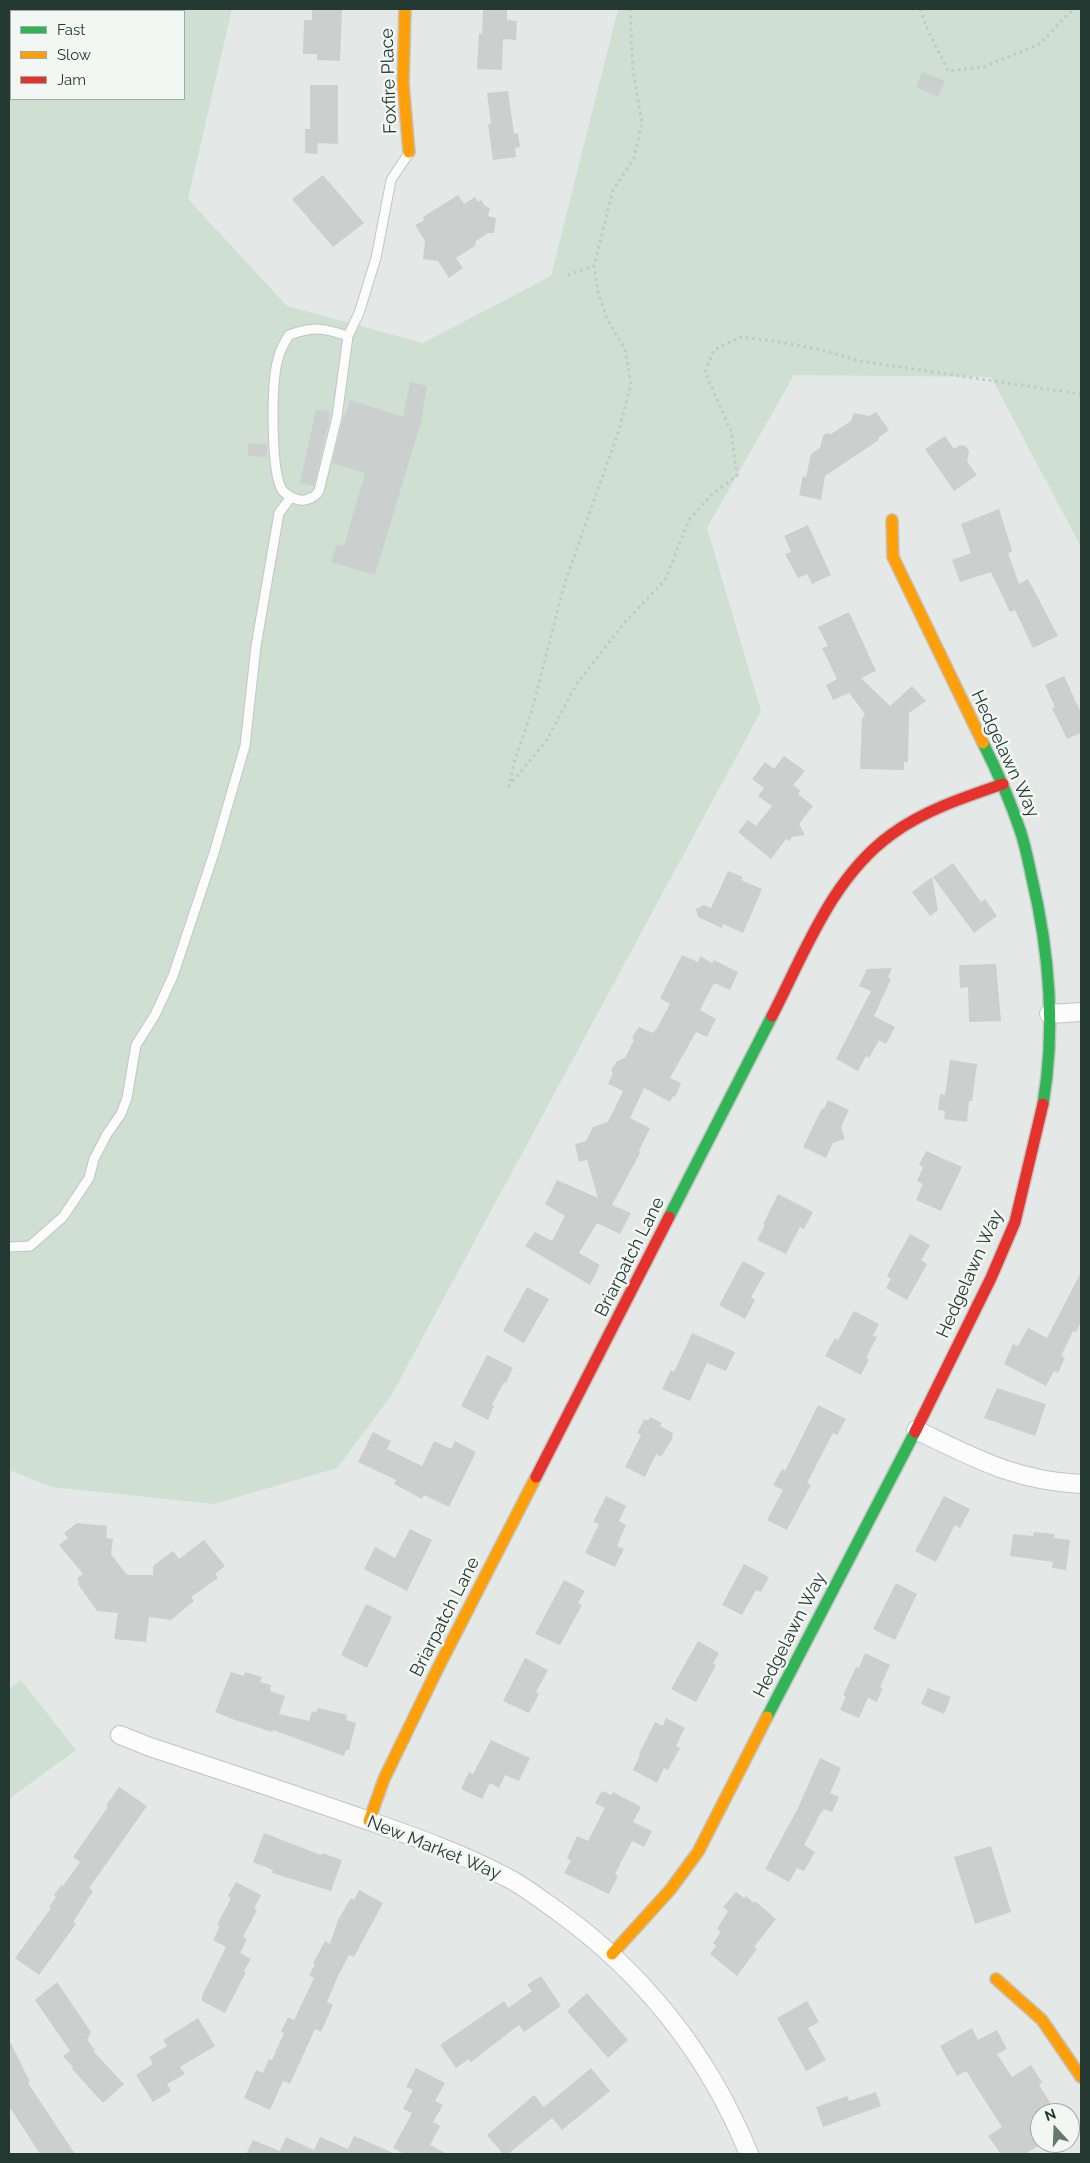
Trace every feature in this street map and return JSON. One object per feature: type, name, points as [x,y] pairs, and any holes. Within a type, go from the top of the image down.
[{"type":"street","name":"Foxfire Place","points":[[405,9],[403,83],[409,152]]},
{"type":"street","name":"Hedgelawn Way","points":[[612,1954],[670,1890],[698,1852],[724,1806],[770,1712],[916,1430],[991,1278],[1015,1222],[1043,1102],[1049,1048],[1049,992],[1039,908],[1021,832],[1003,784],[893,557],[892,520]]},
{"type":"street","name":"Briarpatch Lane","points":[[369,1821],[384,1779],[437,1670],[832,900],[863,859],[910,822],[939,807],[1003,784]]},
{"type":"street","points":[[1049,1014],[1081,1012]]},
{"type":"street","points":[[916,1430],[982,1462],[1015,1474],[1036,1480],[1081,1484]]},
{"type":"street","name":"New Market Way","points":[[120,1735],[446,1849],[507,1877],[566,1918],[612,1954],[673,2022],[702,2063],[738,2128],[749,2154]]},
{"type":"street","points":[[996,1979],[1042,2020],[1081,2077]]},
{"type":"lane","points":[[348,336],[323,328],[307,329],[289,335],[283,344],[278,360],[273,385],[276,473],[282,490],[299,500],[316,495],[319,491],[337,417],[348,336],[359,312],[376,258],[390,180],[409,152]]},
{"type":"lane","points":[[9,1247],[30,1246],[63,1217],[89,1178],[102,1144],[121,1114],[127,1098],[136,1045],[155,1015],[173,976],[240,771],[249,728],[256,646],[279,512],[291,497]]},
{"type":"path","points":[[630,9],[633,71],[642,123],[634,158],[613,190],[594,266],[598,292],[607,319],[625,349],[631,384],[619,430],[565,582],[532,710],[515,760],[509,786],[546,741],[576,685],[625,622],[665,580],[689,520],[711,495],[737,476],[731,431],[705,372],[714,350],[740,337],[774,341],[818,349],[860,361],[1081,394]]},
{"type":"path","points":[[920,9],[926,26],[948,71],[983,67],[1040,44],[1068,14],[1076,9]]},
{"type":"path","points":[[568,276],[594,266]]},
{"type":"green space","points":[[9,9],[232,9],[188,199],[287,306],[423,343],[551,276],[618,9],[1081,9],[1081,547],[991,377],[794,375],[707,528],[761,711],[391,1396],[337,1468],[214,1504],[52,1487],[9,1470]]},
{"type":"green space","points":[[21,1680],[76,1750],[9,1799],[9,1689]]},
{"type":"building","points":[[312,9],[342,9],[340,61],[317,60],[317,54],[303,54],[304,20],[312,20]]},
{"type":"building","points":[[483,9],[507,9],[507,20],[517,21],[516,40],[503,39],[502,70],[477,69],[479,33],[482,34]]},
{"type":"building","points":[[922,72],[945,81],[938,97],[916,87]]},
{"type":"building","points":[[310,85],[338,85],[338,144],[318,143],[317,154],[305,153],[305,129],[310,129]]},
{"type":"building","points":[[508,91],[514,134],[518,133],[520,147],[515,148],[516,157],[493,160],[488,124],[491,124],[487,93]]},
{"type":"building","points":[[323,175],[364,223],[333,247],[292,199]]},
{"type":"building","points":[[458,195],[464,204],[475,197],[478,202],[481,200],[485,206],[490,208],[488,216],[496,218],[494,233],[488,233],[476,241],[475,246],[456,258],[463,268],[449,278],[438,261],[423,259],[425,241],[415,225],[424,220],[423,217]]},
{"type":"building","points":[[410,382],[427,386],[421,422],[375,575],[331,562],[337,544],[344,546],[365,473],[332,463],[344,415],[350,400],[403,417]]},
{"type":"building","points":[[316,409],[331,412],[314,486],[300,483]]},
{"type":"building","points":[[876,412],[889,430],[878,438],[879,440],[825,476],[821,500],[799,495],[803,476],[806,477],[811,454],[820,448],[823,436],[827,433],[831,434],[851,421],[854,413],[870,416]]},
{"type":"building","points":[[945,436],[954,449],[960,445],[966,446],[969,452],[967,462],[977,475],[954,491],[925,449]]},
{"type":"building","points":[[248,443],[267,444],[267,457],[248,456]]},
{"type":"building","points":[[999,509],[1011,547],[1012,552],[1008,553],[1019,584],[1028,579],[1058,636],[1033,648],[1015,610],[1010,612],[991,572],[960,582],[952,560],[971,553],[961,524]]},
{"type":"building","points":[[808,525],[831,575],[812,584],[807,574],[798,578],[785,554],[791,552],[784,536]]},
{"type":"building","points":[[849,612],[876,671],[861,678],[890,706],[912,686],[926,701],[909,713],[908,762],[904,762],[904,770],[860,769],[862,719],[865,714],[849,693],[833,700],[826,685],[837,679],[822,648],[828,646],[818,627]]},
{"type":"building","points":[[1064,676],[1081,713],[1081,733],[1067,739],[1052,708],[1055,707],[1045,685]]},
{"type":"building","points":[[784,756],[805,771],[793,785],[801,791],[798,794],[813,806],[799,824],[805,835],[792,837],[789,841],[786,839],[771,859],[738,832],[748,820],[756,826],[772,806],[758,796],[764,788],[752,779],[765,762],[774,769]]},
{"type":"building","points":[[953,863],[981,902],[985,899],[997,916],[974,933],[933,877]]},
{"type":"building","points":[[728,871],[743,877],[741,880],[762,889],[743,933],[723,924],[722,928],[698,917],[696,909],[704,905],[711,908]]},
{"type":"building","points":[[932,877],[938,910],[930,916],[912,892]]},
{"type":"building","points":[[682,955],[698,962],[700,956],[712,963],[714,960],[738,972],[730,990],[714,983],[700,1010],[716,1019],[707,1037],[696,1032],[670,1078],[681,1083],[675,1097],[673,1096],[670,1102],[644,1088],[630,1118],[650,1128],[639,1151],[640,1153],[612,1205],[631,1213],[620,1234],[597,1223],[579,1253],[600,1265],[590,1285],[525,1246],[535,1232],[552,1241],[565,1216],[545,1204],[557,1180],[598,1198],[587,1160],[579,1162],[575,1144],[586,1141],[593,1127],[608,1122],[623,1091],[608,1084],[613,1073],[611,1070],[617,1061],[625,1058],[634,1040],[632,1037],[639,1027],[653,1033],[656,1030],[670,1004],[660,998]]},
{"type":"building","points":[[996,964],[1001,1021],[969,1022],[968,987],[960,988],[959,965]]},
{"type":"building","points":[[892,968],[888,977],[891,979],[874,1016],[895,1027],[886,1044],[879,1040],[869,1058],[866,1056],[858,1071],[836,1059],[871,991],[859,986],[867,969]]},
{"type":"building","points":[[950,1060],[977,1064],[972,1101],[969,1101],[967,1122],[944,1119],[945,1111],[938,1110],[940,1094],[945,1095]]},
{"type":"building","points":[[828,1100],[849,1110],[841,1127],[845,1139],[833,1143],[826,1158],[803,1147],[822,1108],[824,1109]]},
{"type":"building","points":[[926,1151],[962,1167],[941,1211],[916,1200],[923,1184],[917,1181],[923,1167],[919,1165]]},
{"type":"building","points":[[778,1194],[813,1212],[804,1229],[800,1227],[786,1254],[757,1240]]},
{"type":"building","points":[[910,1234],[930,1245],[921,1260],[927,1264],[907,1300],[886,1288],[891,1279],[887,1276]]},
{"type":"building","points":[[743,1261],[765,1273],[751,1297],[755,1300],[745,1319],[719,1305]]},
{"type":"building","points":[[1081,1272],[1081,1322],[1076,1332],[1073,1331],[1061,1356],[1065,1358],[1058,1373],[1054,1371],[1046,1386],[1004,1364],[1013,1344],[1018,1346],[1028,1328],[1047,1338]]},
{"type":"building","points":[[527,1287],[549,1299],[524,1343],[503,1331]]},
{"type":"building","points":[[854,1311],[879,1324],[873,1336],[877,1337],[866,1358],[869,1359],[861,1375],[825,1356],[835,1338],[838,1340]]},
{"type":"building","points":[[692,1333],[735,1352],[726,1371],[707,1363],[690,1401],[662,1389],[671,1370],[674,1372]]},
{"type":"building","points":[[487,1355],[513,1368],[492,1405],[494,1406],[488,1420],[461,1406]]},
{"type":"building","points":[[997,1388],[1046,1404],[1035,1436],[984,1418]]},
{"type":"building","points":[[818,1405],[846,1419],[837,1435],[833,1433],[807,1483],[811,1485],[787,1530],[767,1520],[783,1490],[773,1485],[782,1469],[785,1471]]},
{"type":"building","points":[[650,1417],[662,1423],[660,1426],[673,1433],[672,1439],[661,1457],[656,1454],[645,1477],[625,1467],[641,1435],[637,1433],[644,1420],[649,1420]]},
{"type":"building","points":[[373,1432],[391,1441],[387,1449],[422,1466],[434,1441],[451,1449],[455,1441],[476,1452],[449,1507],[424,1495],[422,1499],[394,1484],[396,1480],[358,1462]]},
{"type":"building","points":[[606,1496],[626,1506],[619,1521],[626,1525],[617,1546],[624,1549],[615,1567],[585,1553],[599,1524],[593,1522]]},
{"type":"building","points":[[944,1496],[970,1509],[960,1528],[955,1525],[936,1562],[915,1551]]},
{"type":"building","points":[[77,1523],[107,1526],[106,1538],[113,1539],[111,1554],[127,1575],[153,1575],[153,1566],[173,1551],[179,1559],[204,1540],[225,1566],[215,1574],[218,1578],[191,1597],[194,1601],[171,1620],[149,1617],[146,1642],[114,1639],[118,1613],[97,1611],[78,1584],[77,1579],[83,1574],[59,1545],[68,1538],[64,1533]]},
{"type":"building","points":[[410,1529],[432,1540],[407,1591],[364,1569],[375,1547],[395,1558]]},
{"type":"building","points":[[1034,1532],[1055,1534],[1054,1538],[1070,1540],[1066,1570],[1052,1568],[1053,1562],[1010,1556],[1013,1534],[1033,1536]]},
{"type":"building","points":[[744,1564],[769,1577],[761,1592],[756,1590],[742,1615],[722,1605]]},
{"type":"building","points":[[564,1580],[585,1591],[578,1603],[582,1605],[560,1645],[535,1634]]},
{"type":"building","points":[[896,1583],[917,1594],[895,1640],[873,1629]]},
{"type":"building","points":[[366,1604],[392,1617],[367,1668],[341,1655]]},
{"type":"building","points":[[698,1641],[719,1653],[713,1664],[716,1665],[696,1702],[671,1689]]},
{"type":"building","points":[[865,1653],[890,1665],[880,1687],[883,1688],[877,1702],[868,1698],[859,1718],[840,1710],[846,1696],[843,1695],[856,1667],[859,1668]]},
{"type":"building","points":[[525,1658],[548,1670],[536,1692],[539,1694],[529,1713],[503,1701]]},
{"type":"building","points":[[231,1672],[244,1676],[245,1672],[262,1677],[260,1682],[271,1685],[270,1691],[285,1696],[279,1714],[309,1721],[312,1711],[316,1712],[318,1708],[347,1715],[346,1720],[356,1723],[349,1750],[346,1750],[344,1756],[273,1730],[272,1732],[215,1712]]},
{"type":"building","points":[[928,1688],[951,1697],[944,1714],[921,1704]]},
{"type":"building","points":[[666,1718],[685,1728],[676,1746],[680,1748],[668,1770],[664,1768],[657,1783],[633,1770],[655,1722],[663,1726]]},
{"type":"building","points":[[491,1740],[530,1758],[519,1781],[505,1775],[499,1788],[490,1783],[482,1799],[461,1789],[469,1772],[473,1774]]},
{"type":"building","points":[[820,1758],[841,1768],[830,1793],[839,1797],[832,1812],[824,1809],[821,1812],[804,1845],[815,1852],[804,1871],[797,1868],[789,1882],[765,1869],[797,1810]]},
{"type":"building","points":[[119,1787],[147,1806],[89,1888],[93,1891],[73,1922],[76,1924],[39,1975],[15,1958],[51,1908],[49,1907],[56,1897],[54,1895],[80,1862],[73,1857],[108,1807],[106,1806]]},
{"type":"building","points":[[602,1791],[611,1795],[613,1792],[641,1807],[633,1822],[652,1831],[644,1847],[632,1841],[615,1874],[618,1876],[609,1894],[564,1873],[571,1861],[567,1858],[577,1836],[588,1841],[605,1808],[595,1803]]},
{"type":"building","points":[[264,1833],[321,1855],[322,1853],[342,1860],[331,1891],[272,1873],[273,1870],[253,1862]]},
{"type":"building","points":[[991,1846],[1011,1912],[975,1924],[954,1857]]},
{"type":"building","points":[[236,1882],[261,1895],[254,1908],[257,1910],[243,1937],[247,1939],[240,1953],[251,1959],[225,2013],[202,2001],[202,1996],[226,1947],[213,1940],[220,1926],[217,1925],[231,1898],[228,1896]]},
{"type":"building","points":[[359,1890],[383,1903],[354,1957],[349,1955],[338,1976],[327,2002],[333,2005],[321,2032],[315,2029],[290,2084],[283,2081],[270,2110],[244,2098],[256,2070],[263,2073],[269,2059],[272,2060],[284,2033],[281,2032],[288,2017],[294,2020],[314,1978],[309,1975],[315,1964],[313,1963],[325,1941],[330,1944],[338,1920],[351,1898],[354,1900]]},
{"type":"building","points":[[736,1892],[744,1898],[746,1896],[754,1903],[755,1901],[776,1919],[754,1947],[757,1949],[737,1976],[710,1954],[716,1946],[713,1943],[721,1932],[717,1929],[728,1911],[723,1907]]},
{"type":"building","points":[[541,1976],[561,2006],[524,2032],[519,2025],[471,2062],[469,2059],[456,2068],[440,2045],[504,2001],[508,2008],[532,1991],[527,1985]]},
{"type":"building","points":[[57,1982],[91,2032],[87,2040],[95,2050],[93,2051],[124,2084],[103,2103],[72,2069],[73,2067],[63,2056],[70,2051],[35,2000]]},
{"type":"building","points":[[587,1993],[628,2040],[608,2058],[567,2011]]},
{"type":"building","points":[[807,2001],[819,2022],[808,2028],[826,2060],[806,2071],[777,2018]]},
{"type":"building","points":[[198,2018],[215,2046],[180,2067],[185,2074],[167,2084],[171,2091],[153,2102],[136,2075],[153,2064],[149,2057],[167,2046],[163,2040]]},
{"type":"building","points":[[972,2028],[978,2040],[997,2030],[1007,2049],[997,2054],[1012,2077],[1031,2065],[1042,2082],[1039,2085],[1051,2103],[1030,2103],[1030,2151],[1025,2154],[1001,2154],[988,2136],[1002,2127],[966,2071],[957,2076],[940,2046]]},
{"type":"building","points":[[9,2039],[30,2082],[28,2083],[75,2154],[40,2154],[9,2106]]},
{"type":"building","points":[[416,2068],[445,2083],[435,2101],[443,2105],[433,2122],[440,2126],[430,2145],[447,2154],[404,2154],[393,2148],[412,2113],[403,2109],[413,2090],[406,2087]]},
{"type":"building","points":[[591,2068],[610,2091],[562,2130],[552,2118],[508,2154],[503,2154],[487,2135],[534,2095],[544,2107]]},
{"type":"building","points":[[876,2092],[881,2106],[823,2127],[816,2107],[847,2096],[849,2101]]},
{"type":"building","points":[[354,2136],[396,2154],[246,2154],[253,2140],[280,2151],[286,2137],[314,2150],[320,2137],[348,2149]]},
{"type":"traffic: fast","points":[[983,743],[1008,797],[1022,835],[1042,931],[1049,989],[1050,1018],[1047,1075],[1043,1104]]},
{"type":"traffic: fast","points":[[669,1217],[772,1016]]},
{"type":"traffic: fast","points":[[767,1717],[915,1432]]},
{"type":"traffic: slow","points":[[405,9],[403,83],[409,152]]},
{"type":"traffic: slow","points":[[892,520],[893,557],[983,743]]},
{"type":"traffic: slow","points":[[369,1821],[384,1779],[437,1670],[536,1477]]},
{"type":"traffic: slow","points":[[612,1954],[670,1890],[698,1852],[767,1717]]},
{"type":"traffic: slow","points":[[996,1979],[1042,2020],[1081,2077]]},
{"type":"traffic: jam","points":[[772,1016],[822,917],[836,894],[871,852],[892,834],[918,818],[946,805],[1003,784]]},
{"type":"traffic: jam","points":[[915,1432],[991,1278],[1015,1222],[1043,1104]]},
{"type":"traffic: jam","points":[[536,1477],[669,1217]]}]
